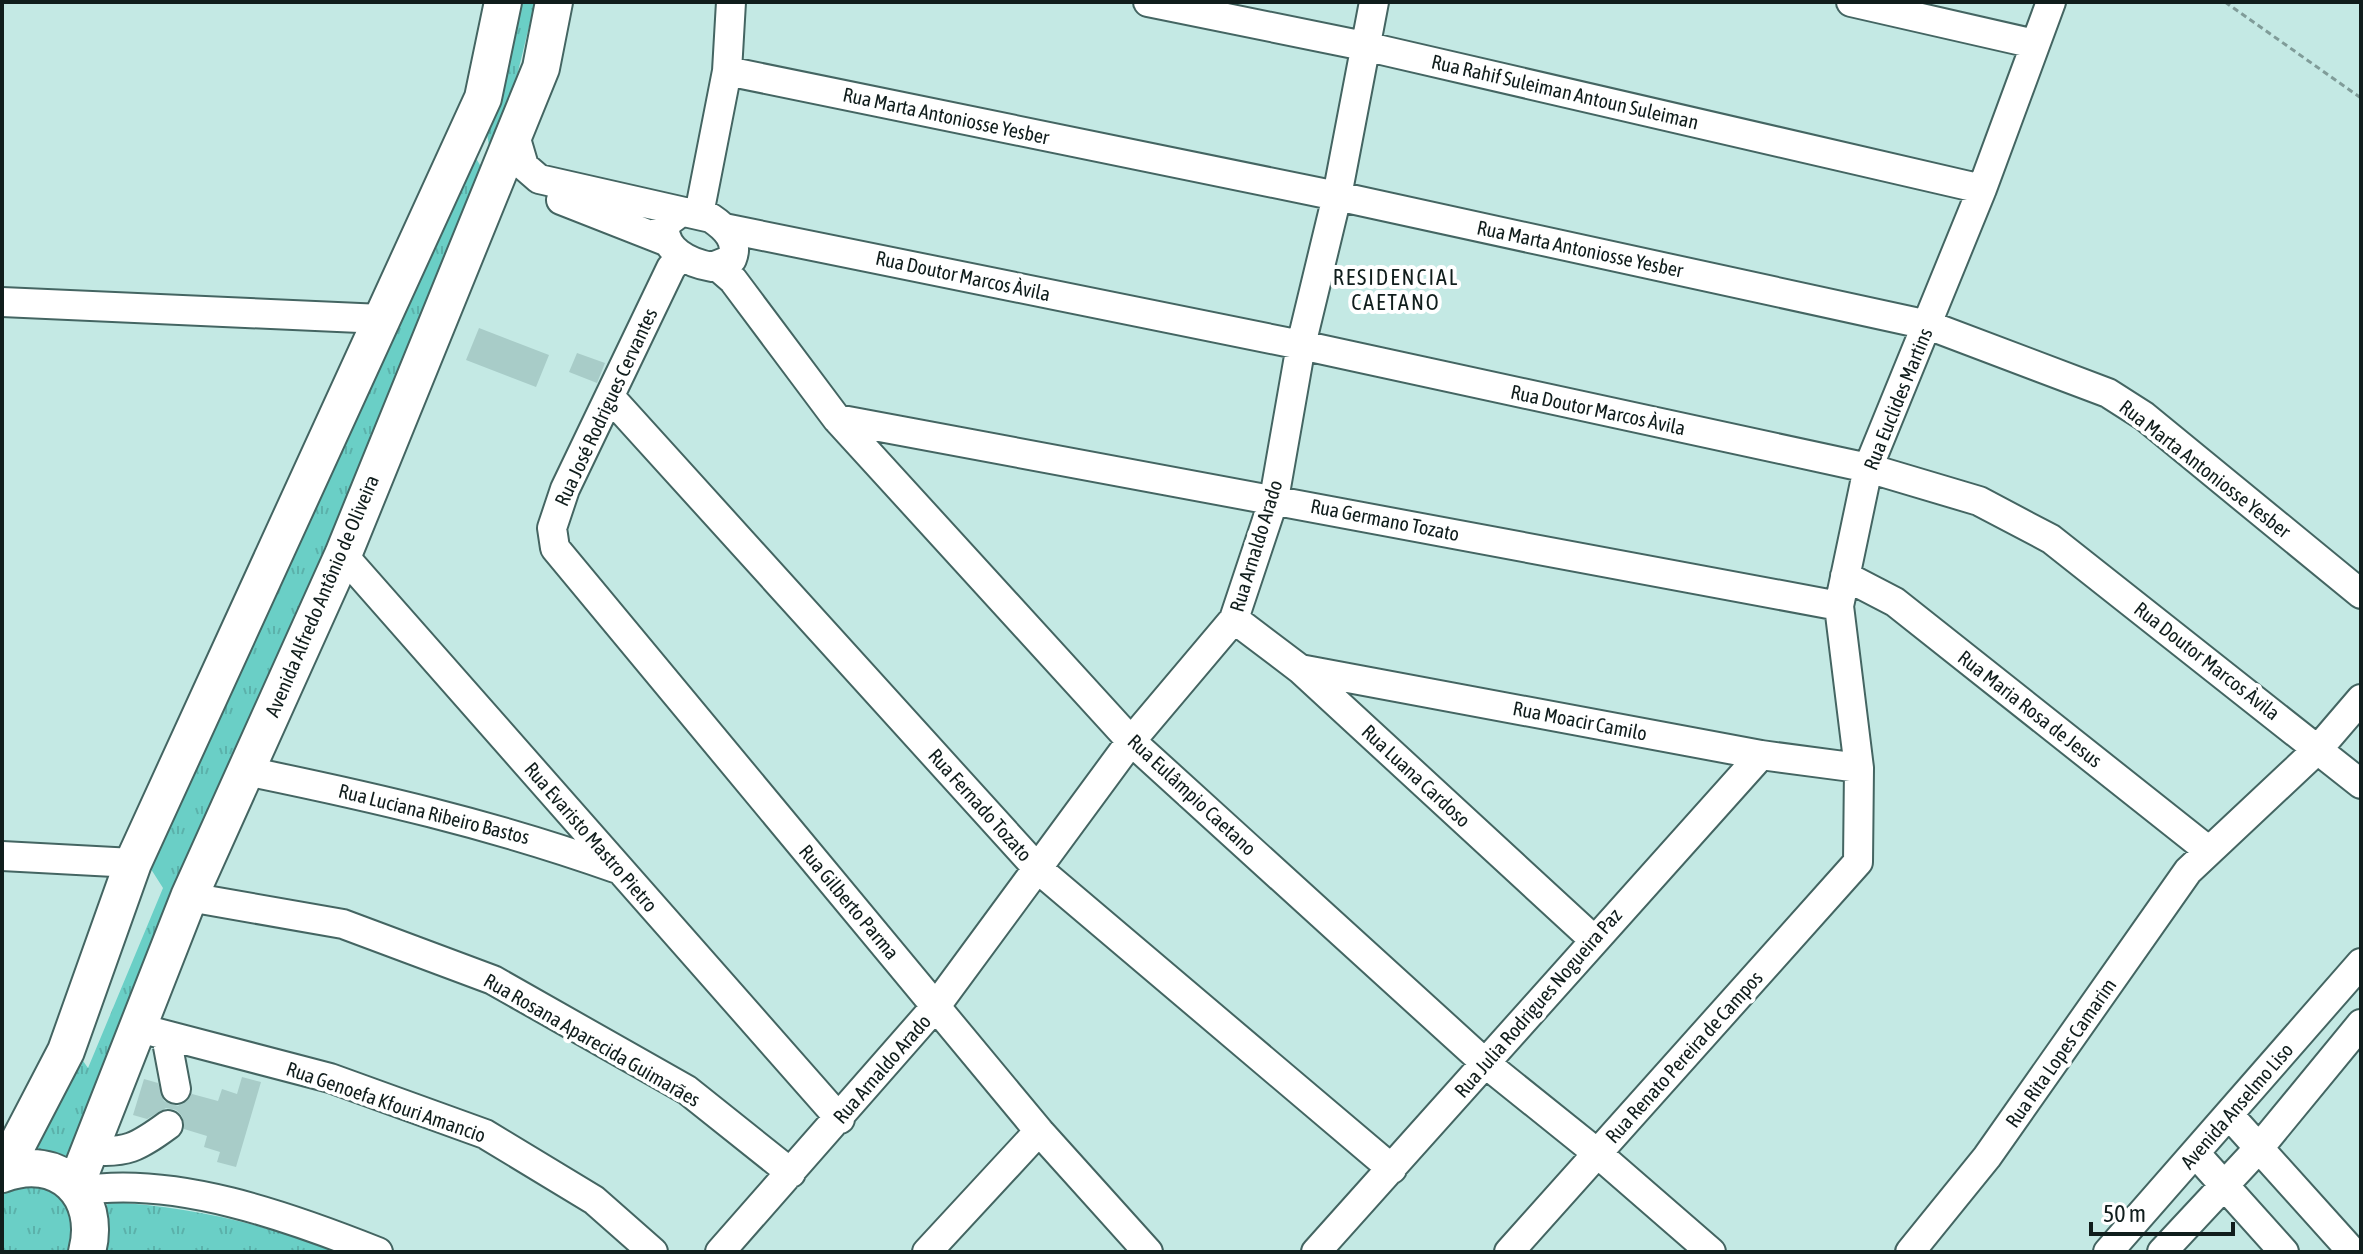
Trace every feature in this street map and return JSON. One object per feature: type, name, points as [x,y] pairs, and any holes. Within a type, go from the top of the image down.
[{"type":"main road","points":[[498,172],[487,159],[482,141],[483,98],[503,2]]},
{"type":"main road","name":"Avenida Alfredo Antônio de Oliveira","points":[[76,1187],[89,1150],[151,1032],[189,897],[343,555],[541,68],[554,2]]},
{"type":"main road","points":[[2,1174],[66,1051],[133,863],[282,536],[327,445],[483,98]]},
{"type":"main road","points":[[327,445],[377,471]]},
{"type":"main road","points":[[2,1174],[31,1167],[60,1175],[76,1187],[89,1210],[92,1233],[87,1252]]},
{"type":"street","points":[[693,211],[727,71],[731,2]]},
{"type":"street","name":"Rua Rahif Suleiman Antoun Suleiman","points":[[1148,2],[1364,46],[1982,189]]},
{"type":"street","name":"Rua Arnaldo Arado","points":[[720,1252],[840,1119],[936,1006],[1131,741],[1234,619],[1274,499],[1301,345],[1337,196],[1374,2]]},
{"type":"street","points":[[1851,2],[2035,44]]},
{"type":"street","name":"Rua Euclides Martins","points":[[1858,862],[1859,768],[1839,606],[1868,468],[1982,189],[2051,2]]},
{"type":"street","name":"Rua Marta Antoniosse Yesber","points":[[727,71],[1337,196],[1928,325],[2120,401],[2144,416],[2361,594]]},
{"type":"street","points":[[498,172],[703,265],[730,251],[693,211],[539,179],[524,166],[514,132]]},
{"type":"street","name":"Rua José Rodrigues Cervantes","points":[[555,548],[552,528],[565,489],[611,398],[673,254],[665,224],[693,211]]},
{"type":"street","name":"Rua Doutor Marcos Àvila","points":[[730,251],[1301,345],[1868,468],[1979,501],[2051,539],[2361,784]]},
{"type":"street","name":"Rua Eulâmpio Caetano","points":[[730,251],[837,419],[1131,741],[1485,1063],[1597,1153],[1711,1252]]},
{"type":"street","points":[[2,302],[382,319]]},
{"type":"street","name":"Rua Fernado Tozato","points":[[611,398],[1038,869],[1392,1169]]},
{"type":"street","name":"Rua Germano Tozato","points":[[837,419],[1839,606]]},
{"type":"street","name":"Rua Gilberto Parma","points":[[555,548],[1137,1248]]},
{"type":"street","name":"Rua Evaristo Mastro Pietro","points":[[343,555],[840,1119]]},
{"type":"street","name":"Rua Maria Rosa de Jesus","points":[[1845,576],[1895,602],[2209,851]]},
{"type":"street","name":"Rua Luana Cardoso","points":[[1234,619],[1300,669],[1593,939]]},
{"type":"street","name":"Rua Moacir Camilo","points":[[1300,669],[1761,755],[1859,768]]},
{"type":"street","name":"Rua Rita Lopes Camarim","points":[[1910,1252],[1987,1157],[2188,871],[2319,748],[2361,699]]},
{"type":"street","name":"Rua Julia Rodrigues Nogueira Paz","points":[[1316,1252],[1593,939],[1761,755]]},
{"type":"street","name":"Rua Luciana Ribeiro Bastos","points":[[246,771],[401,803],[521,834],[619,869]]},
{"type":"street","points":[[2,856],[133,863]]},
{"type":"street","name":"Rua Renato Pereira de Campos","points":[[1509,1252],[1858,862]]},
{"type":"street","name":"Rua Rosana Aparecida Guimarães","points":[[189,897],[343,924],[493,980],[687,1090],[791,1173]]},
{"type":"street","name":"Avenida Anselmo Liso","points":[[2108,1252],[2361,963]]},
{"type":"street","points":[[2333,994],[2361,1015]]},
{"type":"street","name":"Avenida Anselmo Liso","points":[[2162,1252],[2259,1148],[2361,1024]]},
{"type":"street","points":[[151,1032],[176,1089]]},
{"type":"street","name":"Rua Genoefa Kfouri Amancio","points":[[151,1032],[330,1078],[485,1134],[594,1200],[653,1252]]},
{"type":"street","points":[[2230,1116],[2351,1245]]},
{"type":"street","points":[[89,1150],[116,1153],[142,1144],[168,1125]]},
{"type":"street","points":[[927,1252],[1039,1131]]},
{"type":"street","points":[[2196,1154],[2284,1252]]},
{"type":"street","points":[[76,1187],[155,1190],[227,1202],[317,1228],[378,1252]]},
{"type":"path","points":[[2225,2],[2361,98]]},
{"type":"green space","points":[[510,2],[535,2],[514,88],[490,151],[485,123]]},
{"type":"green space","points":[[461,153],[477,160],[483,170],[341,519],[188,863],[71,1145],[73,1160],[20,1153],[76,1051],[88,1068],[163,888],[149,866]]},
{"type":"green space","points":[[22,1175],[75,1198],[78,1252],[2,1252],[2,1182]]},
{"type":"green space","points":[[108,1202],[225,1218],[338,1252],[93,1252]]},
{"type":"building","points":[[479,328],[549,355],[536,387],[466,360]]},
{"type":"building","points":[[577,353],[605,363],[597,383],[569,372]]},
{"type":"building","points":[[242,1077],[261,1082],[236,1167],[217,1162],[220,1152],[204,1147],[207,1136],[184,1129],[182,1116],[176,1110],[166,1108],[147,1119],[133,1115],[144,1079],[158,1083],[164,1101],[178,1106],[192,1094],[218,1101],[222,1089],[237,1094]]},
{"type":"district","name":"RESIDENCIAL CAETANO","points":[[1396,290]]}]
